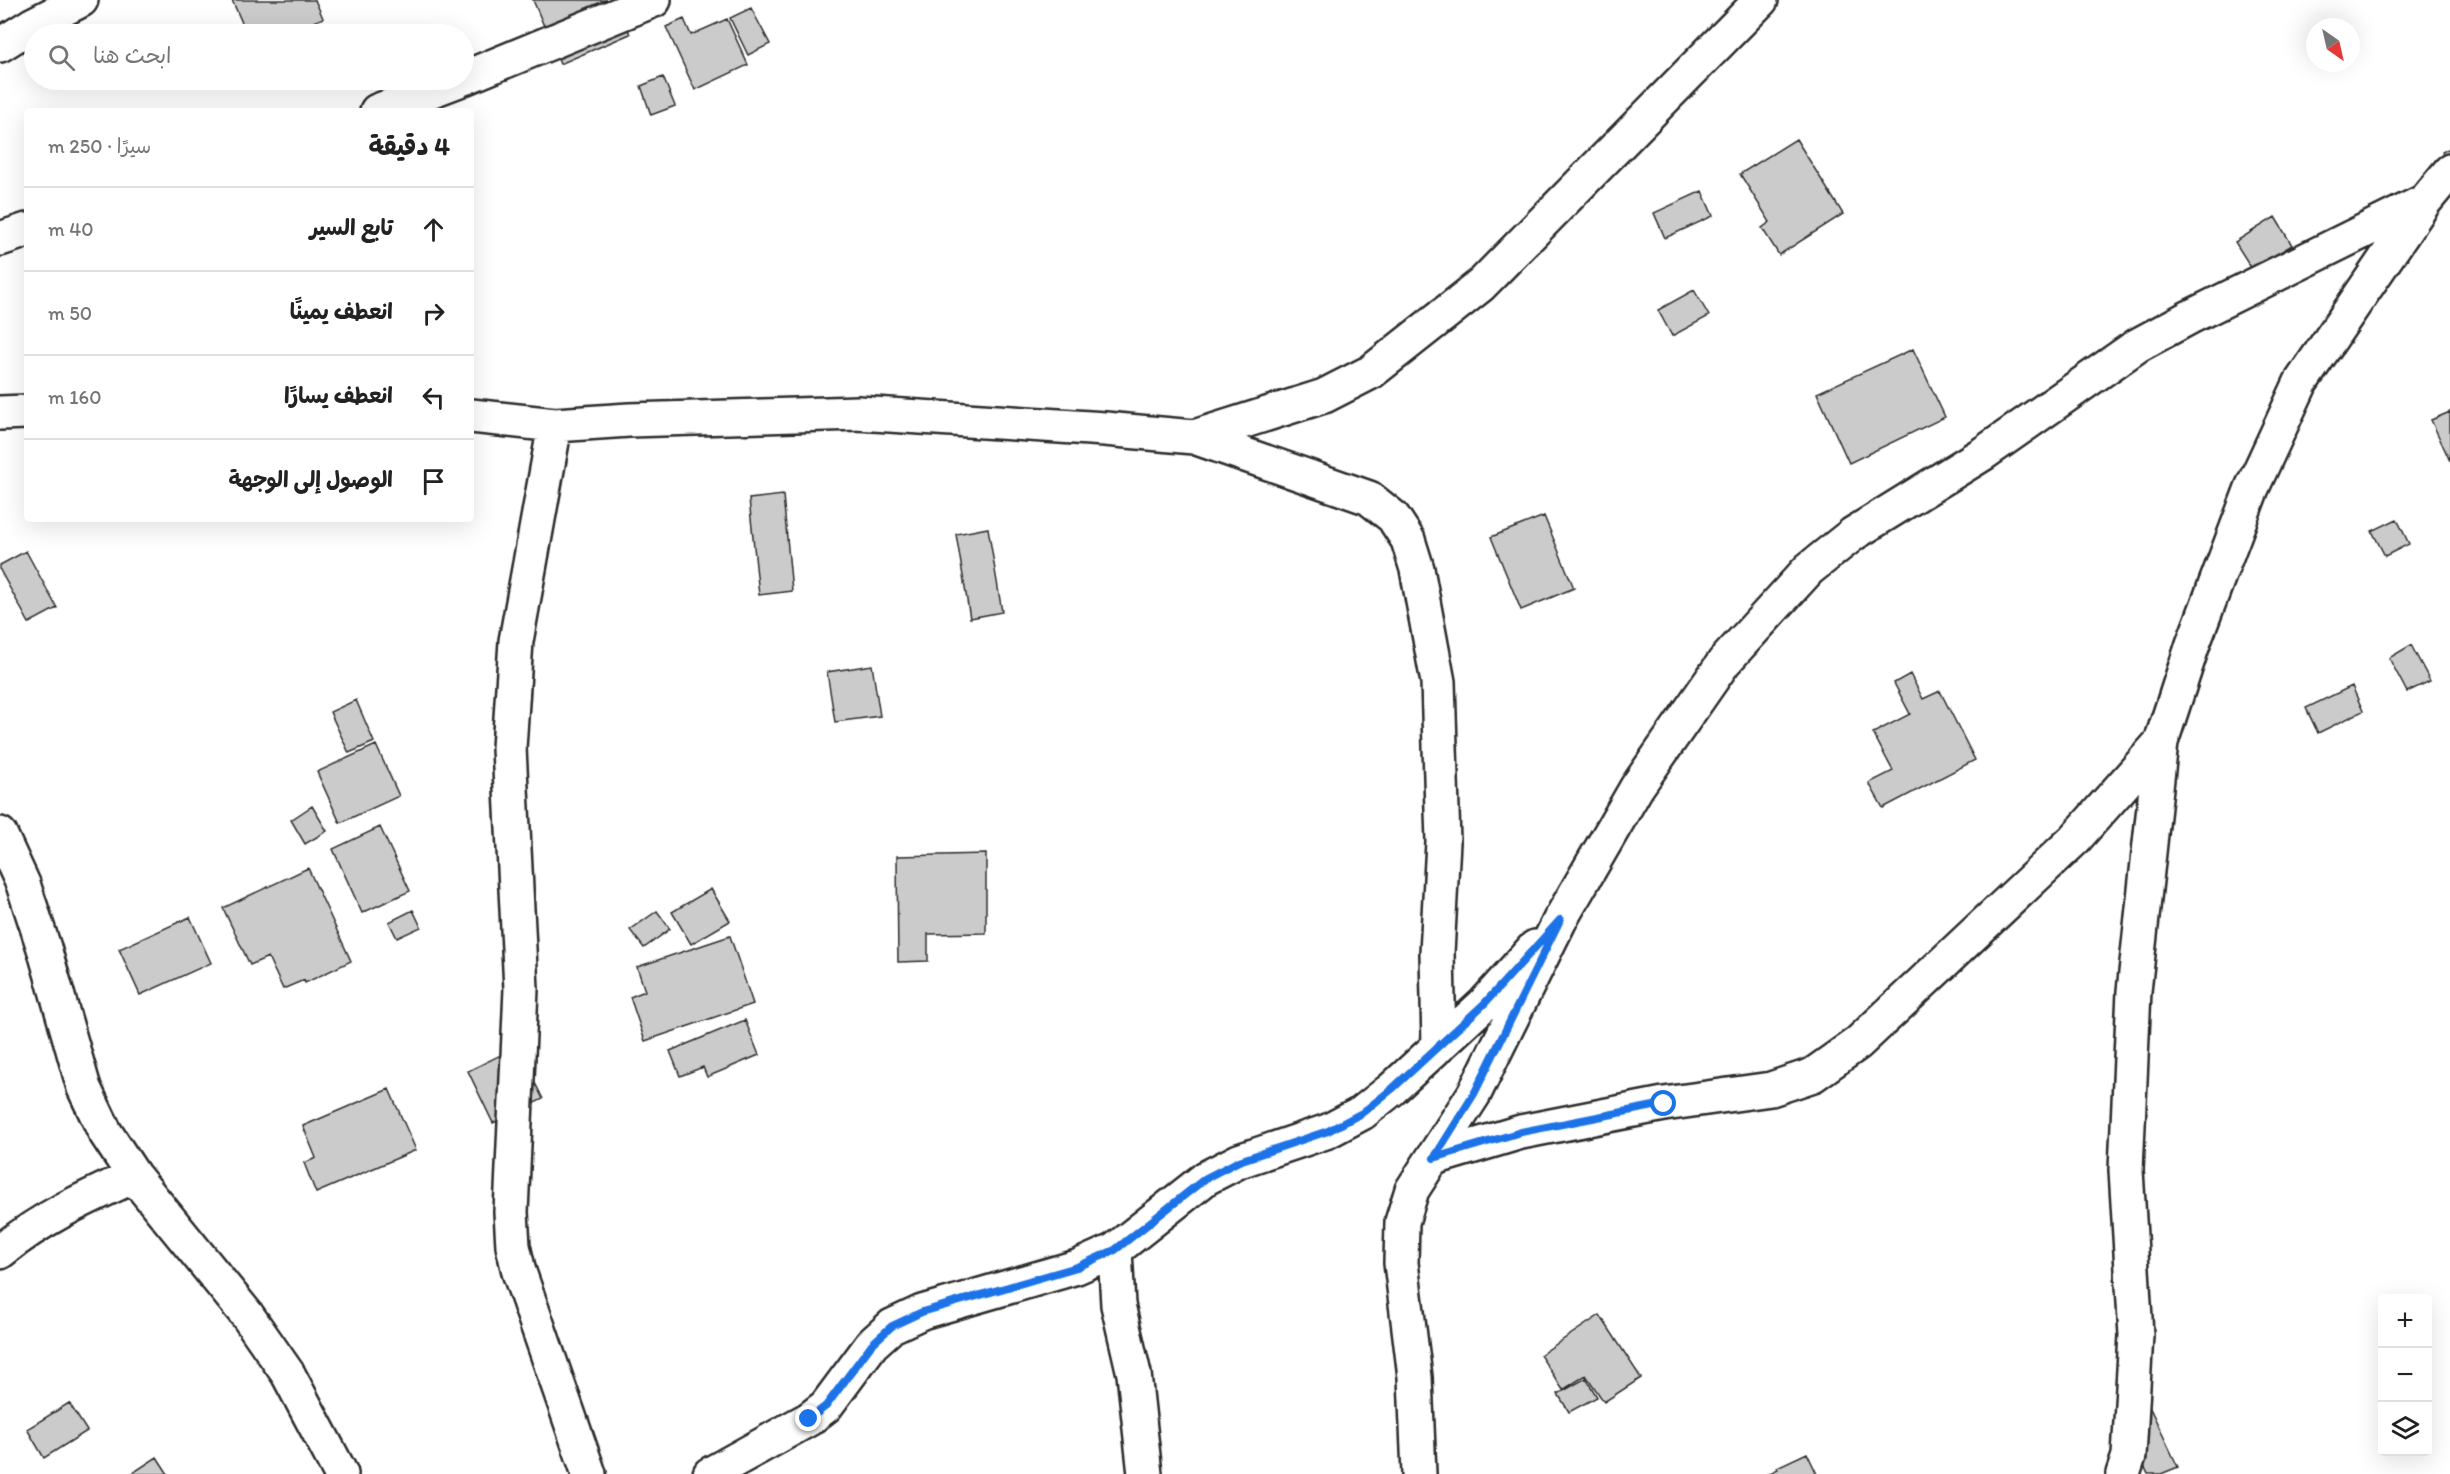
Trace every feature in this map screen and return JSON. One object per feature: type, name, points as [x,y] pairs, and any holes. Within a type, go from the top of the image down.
[{"type":"street","points":[[34,24],[81,0]]},
{"type":"street","points":[[474,74],[654,0]]},
{"type":"street","points":[[1194,437],[1324,396],[1371,372],[1481,285],[1761,0]]},
{"type":"street","points":[[0,45],[24,30]]},
{"type":"street","points":[[385,108],[433,90]]},
{"type":"street","points":[[2123,1474],[2129,1456],[2136,1335],[2126,1170],[2134,991],[2161,742],[2193,644],[2252,489],[2301,382],[2425,201],[2450,171]]},
{"type":"street","points":[[1419,1474],[1415,1377],[1401,1263],[1402,1222],[1412,1190],[1474,1094],[1560,920],[1637,787],[1724,662],[1809,569],[1853,534],[1984,453],[2138,345],[2425,201]]},
{"type":"street","points":[[0,239],[24,231]]},
{"type":"street","points":[[0,413],[24,412]]},
{"type":"street","points":[[474,416],[555,425],[640,419],[858,413],[1194,437],[1369,498],[1393,517],[1408,540],[1417,569],[1438,682],[1443,842],[1437,953],[1439,1046]]},
{"type":"street","points":[[555,425],[516,641],[509,748],[521,989],[511,1212],[513,1246],[519,1272],[589,1474]]},
{"type":"street","points":[[1434,1158],[1521,1132],[1664,1104],[1771,1089],[1813,1075],[1858,1044],[2075,839],[2161,742]]},
{"type":"street","points":[[0,834],[23,884],[84,1088],[105,1132],[134,1176],[247,1315],[288,1374],[341,1474]]},
{"type":"street","points":[[710,1474],[809,1419],[826,1406],[872,1344],[892,1326],[922,1312],[1077,1267],[1115,1250],[1206,1178],[1239,1161],[1328,1131],[1362,1113],[1392,1089],[1484,1004],[1560,920]]},
{"type":"street","points":[[0,1252],[27,1230],[58,1211],[134,1176]]},
{"type":"street","points":[[1115,1250],[1118,1305],[1134,1374],[1145,1474]]},
{"type":"building","points":[[232,0],[315,0],[323,18],[309,24],[243,24]]},
{"type":"building","points":[[533,0],[615,0],[630,34],[560,64]]},
{"type":"building","points":[[751,8],[770,44],[748,55],[730,18]]},
{"type":"building","points":[[684,19],[691,35],[727,19],[748,65],[695,90],[666,27]]},
{"type":"building","points":[[663,77],[675,106],[651,115],[641,86]]},
{"type":"building","points":[[1796,139],[1843,214],[1779,255],[1762,228],[1770,222],[1740,174]]},
{"type":"building","points":[[2450,148],[2450,170],[2442,152]]},
{"type":"building","points":[[1702,191],[1713,216],[1665,238],[1654,213]]},
{"type":"building","points":[[2275,217],[2292,245],[2252,269],[2235,242]]},
{"type":"building","points":[[1694,290],[1709,316],[1672,336],[1658,310]]},
{"type":"building","points":[[1913,349],[1945,417],[1849,463],[1817,393]]},
{"type":"building","points":[[2450,412],[2450,461],[2431,420]]},
{"type":"building","points":[[783,495],[792,591],[759,595],[749,499]]},
{"type":"building","points":[[1544,516],[1574,588],[1521,610],[1491,537]]},
{"type":"building","points":[[2397,519],[2409,544],[2385,556],[2372,531]]},
{"type":"building","points":[[988,528],[1002,612],[970,618],[956,534]]},
{"type":"building","points":[[26,551],[57,608],[29,623],[0,570],[0,565]]},
{"type":"building","points":[[2411,645],[2430,681],[2407,692],[2389,658]]},
{"type":"building","points":[[872,665],[880,716],[835,722],[827,672]]},
{"type":"building","points":[[1910,674],[1923,699],[1940,691],[1975,760],[1883,808],[1869,783],[1893,771],[1873,733],[1910,714],[1894,683]]},
{"type":"building","points":[[2352,686],[2363,711],[2318,733],[2306,708]]},
{"type":"building","points":[[356,700],[374,742],[349,753],[330,712]]},
{"type":"building","points":[[376,745],[399,796],[340,823],[317,772]]},
{"type":"building","points":[[312,806],[327,831],[305,844],[291,820]]},
{"type":"building","points":[[380,827],[410,891],[362,913],[333,849]]},
{"type":"building","points":[[986,854],[986,933],[928,934],[928,961],[898,962],[897,856]]},
{"type":"building","points":[[308,868],[351,961],[305,983],[304,980],[283,989],[268,957],[250,965],[223,908]]},
{"type":"building","points":[[711,889],[730,921],[691,944],[672,912]]},
{"type":"building","points":[[413,910],[421,927],[397,938],[389,922]]},
{"type":"building","points":[[657,911],[670,929],[644,948],[630,930]]},
{"type":"building","points":[[190,917],[211,963],[140,995],[119,949]]},
{"type":"building","points":[[730,936],[753,1004],[645,1041],[630,997],[645,991],[637,967]]},
{"type":"building","points":[[745,1020],[759,1055],[707,1077],[703,1067],[680,1076],[670,1051]]},
{"type":"building","points":[[517,1047],[543,1099],[493,1123],[468,1071]]},
{"type":"building","points":[[389,1089],[416,1150],[316,1193],[304,1163],[316,1158],[303,1126]]},
{"type":"building","points":[[1600,1315],[1641,1378],[1604,1402],[1586,1375],[1563,1390],[1540,1355]]},
{"type":"building","points":[[1586,1378],[1597,1397],[1569,1412],[1558,1394]]},
{"type":"building","points":[[69,1403],[87,1431],[44,1458],[27,1429]]},
{"type":"building","points":[[2149,1406],[2178,1467],[2161,1474],[2148,1474],[2122,1419]]},
{"type":"building","points":[[1807,1453],[1817,1474],[1768,1474],[1778,1469],[1777,1467]]},
{"type":"building","points":[[157,1457],[168,1474],[131,1474]]},
{"type":"route","points":[[809,1419],[826,1406],[872,1344],[892,1326],[922,1312],[1077,1267],[1115,1250],[1206,1178],[1239,1161],[1328,1131],[1362,1113],[1392,1089],[1484,1004],[1560,920],[1474,1094],[1434,1158],[1521,1132],[1664,1104]]}]
